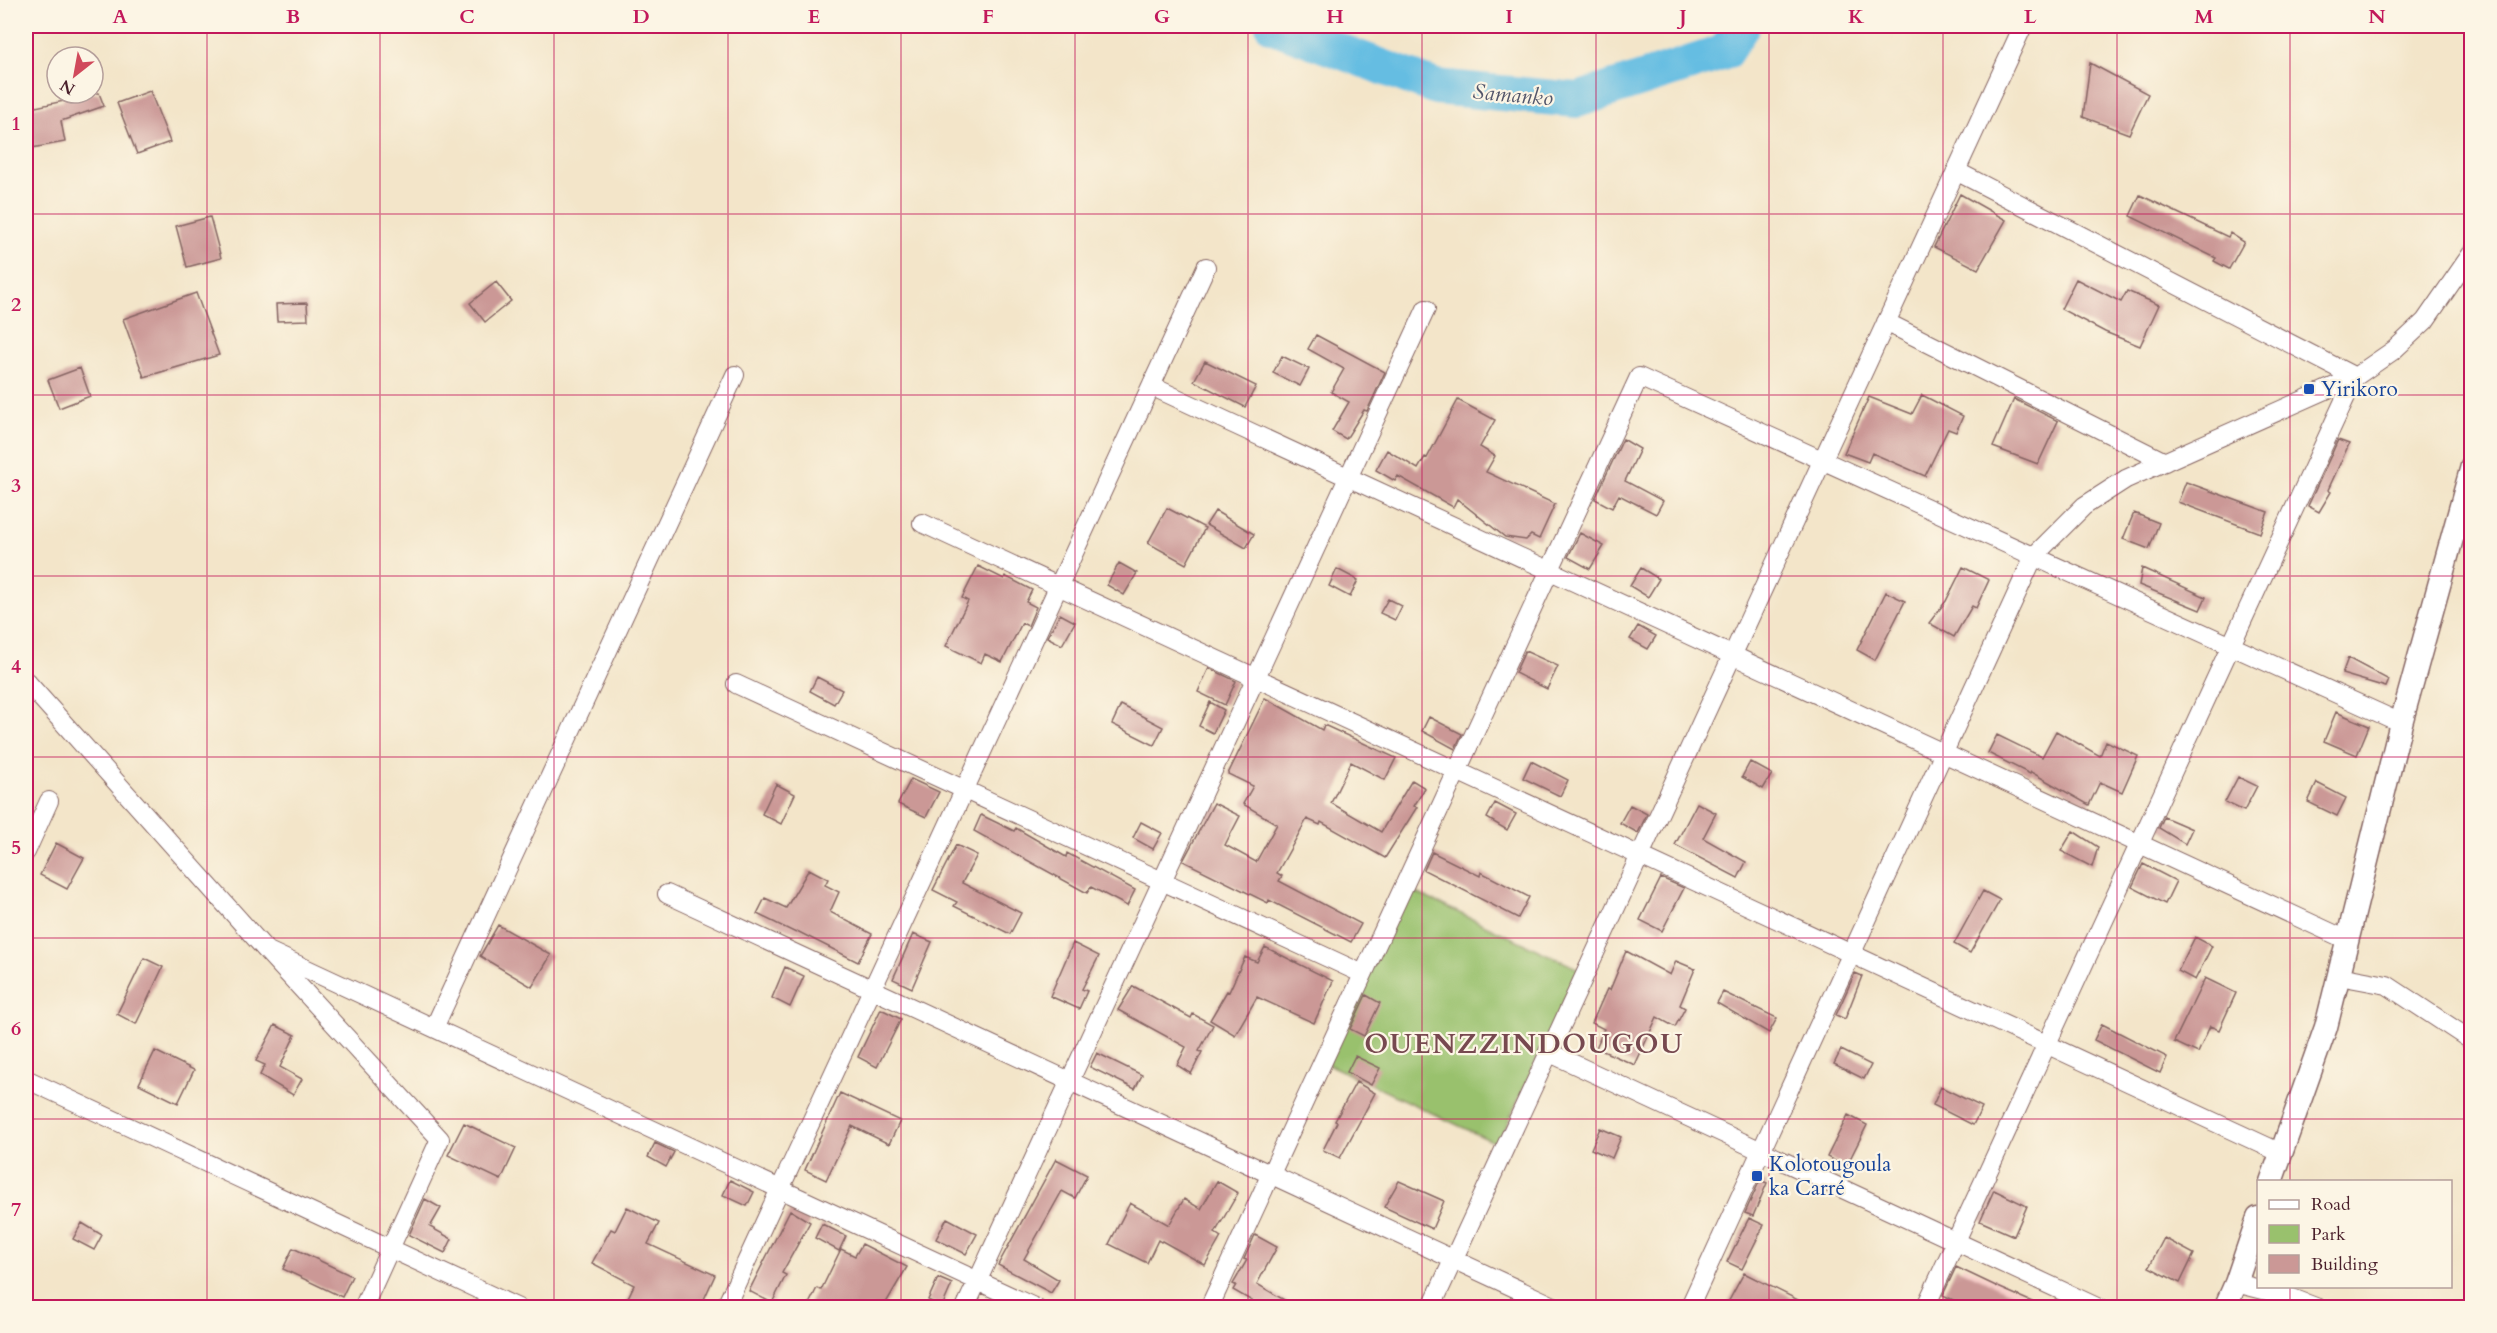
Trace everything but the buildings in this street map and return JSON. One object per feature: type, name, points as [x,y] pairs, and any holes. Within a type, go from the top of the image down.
[{"type":"street","points":[[1431,1308],[2023,26]]},
{"type":"street","points":[[1956,171],[2355,377]]},
{"type":"street","points":[[1689,1308],[2034,556],[2084,506],[2126,479],[2355,377],[2394,350],[2425,321],[2472,253]]},
{"type":"street","points":[[725,1308],[1206,267]]},
{"type":"street","points":[[965,1308],[1426,309]]},
{"type":"street","points":[[1886,322],[2165,462]]},
{"type":"street","points":[[434,1028],[735,375]]},
{"type":"street","points":[[1209,1308],[1639,376],[2400,723]]},
{"type":"street","points":[[1925,1308],[2355,377]]},
{"type":"street","points":[[1151,386],[2347,940]]},
{"type":"street","points":[[2272,1180],[2326,1027],[2400,723],[2472,466]]},
{"type":"street","points":[[922,523],[2281,1153]]},
{"type":"street","points":[[26,681],[266,950],[440,1139],[363,1308]]},
{"type":"street","points":[[736,684],[1363,975]]},
{"type":"street","points":[[26,852],[49,801]]},
{"type":"street","points":[[667,894],[1558,1308]]},
{"type":"street","points":[[266,950],[1036,1308]]},
{"type":"street","points":[[2339,976],[2387,985],[2472,1041]]},
{"type":"street","points":[[1548,1052],[2099,1308]]},
{"type":"street","points":[[26,1079],[518,1308]]},
{"type":"street","points":[[2224,1308],[2236,1283],[2257,1224]]},
{"type":"street","points":[[2236,1283],[2287,1296],[2318,1308]]},
{"type":"shaded area","points":[[1963,1265],[2059,1307],[1944,1308]]},
{"type":"green space","points":[[1408,889],[1579,969],[1498,1144],[1327,1064]]},
{"type":"waterway","name":"Samanko","points":[[1273,26],[1436,87],[1577,100],[1725,52],[1742,26]]},
{"type":"place","name":"Yirikoro","points":[[2309,389]]},
{"type":"place","name":"Kolotougoula ka Carré","points":[[1757,1176]]},
{"type":"district","name":"OUENZZINDOUGOU","points":[[1524,1044]]}]
